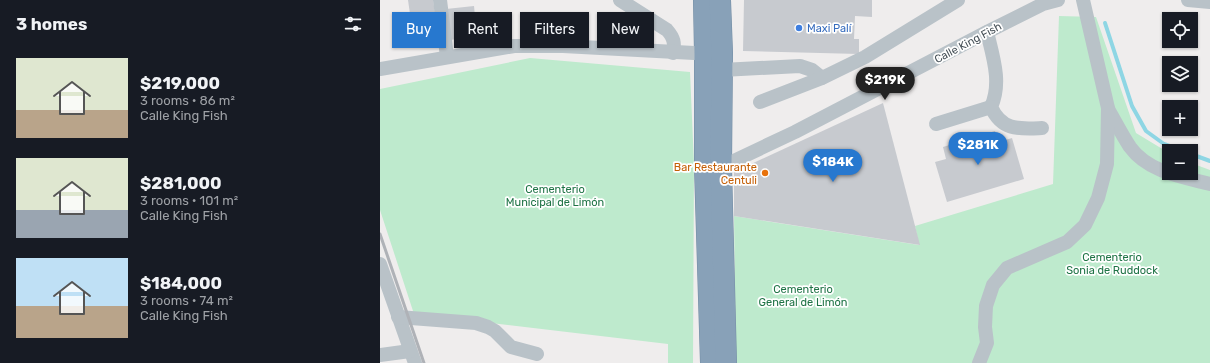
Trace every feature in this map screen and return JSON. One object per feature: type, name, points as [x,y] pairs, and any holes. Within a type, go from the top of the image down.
[{"type":"highway","points":[[704,0],[716,59]]},
{"type":"highway","points":[[711,363],[713,167],[716,59],[720,0]]},
{"type":"highway","points":[[713,167],[726,363]]},
{"type":"street","points":[[440,0],[447,56]]},
{"type":"street","points":[[620,0],[667,30],[673,37],[675,45],[673,53]]},
{"type":"street","points":[[760,102],[822,78],[865,57],[958,0]]},
{"type":"street","name":"Calle King Fish","points":[[713,167],[795,132],[987,32],[1043,4],[1058,0]]},
{"type":"street","points":[[979,363],[987,343],[985,327],[986,306],[993,285],[1007,268],[1067,242],[1085,225],[1098,198],[1107,164],[1108,108],[1083,0]]},
{"type":"street","points":[[1188,0],[1210,2]]},
{"type":"street","points":[[987,32],[996,77],[995,94],[991,108]]},
{"type":"street","points":[[380,69],[447,56],[514,46],[563,46],[673,53],[716,59],[800,66],[812,70],[822,78]]},
{"type":"street","points":[[936,124],[991,108]]},
{"type":"street","points":[[991,108],[1000,120],[1008,126],[1022,129],[1042,128]]},
{"type":"street","points":[[1108,108],[1131,148],[1147,164],[1168,173],[1210,184]]},
{"type":"street","points":[[380,264],[412,357],[380,355]]},
{"type":"street","points":[[398,318],[476,323],[495,331],[511,347],[537,354]]},
{"type":"green space","name":"Cementerio Sonia de Ruddock","points":[[1059,16],[1096,17],[1136,133],[1162,149],[1162,180],[1198,180],[1198,166],[1210,170],[1210,363],[736,363],[734,216],[919,245],[915,226],[1053,184]]},
{"type":"green space","name":"Cementerio Municipal de Limón","points":[[530,58],[690,72],[694,164],[693,363],[668,363],[668,344],[414,314],[380,210],[380,89]]},
{"type":"building","points":[[408,0],[433,0],[435,12],[410,12]]},
{"type":"building","name":"Maxi Palí","points":[[744,0],[872,0],[872,17],[855,16],[854,39],[859,39],[859,54],[743,51]]},
{"type":"building","points":[[474,6],[475,12],[454,12],[454,39],[449,40],[446,9]]},
{"type":"building","points":[[883,103],[920,245],[734,216],[734,172]]},
{"type":"building","points":[[995,131],[999,142],[1012,138],[1024,179],[947,202],[935,162],[946,159],[943,147]]},
{"type":"waterway","points":[[1105,23],[1132,106],[1146,131],[1164,144]]},
{"type":"waterway","points":[[1198,157],[1210,161]]},
{"type":"railway","points":[[380,234],[424,363]]},
{"type":"place","name":"Maxi Palí","points":[[799,28]]},
{"type":"place","name":"Bar Restaurante Centuli","points":[[765,173]]},
{"type":"park label","name":"Cementerio General de Limón","points":[[803,295]]}]
